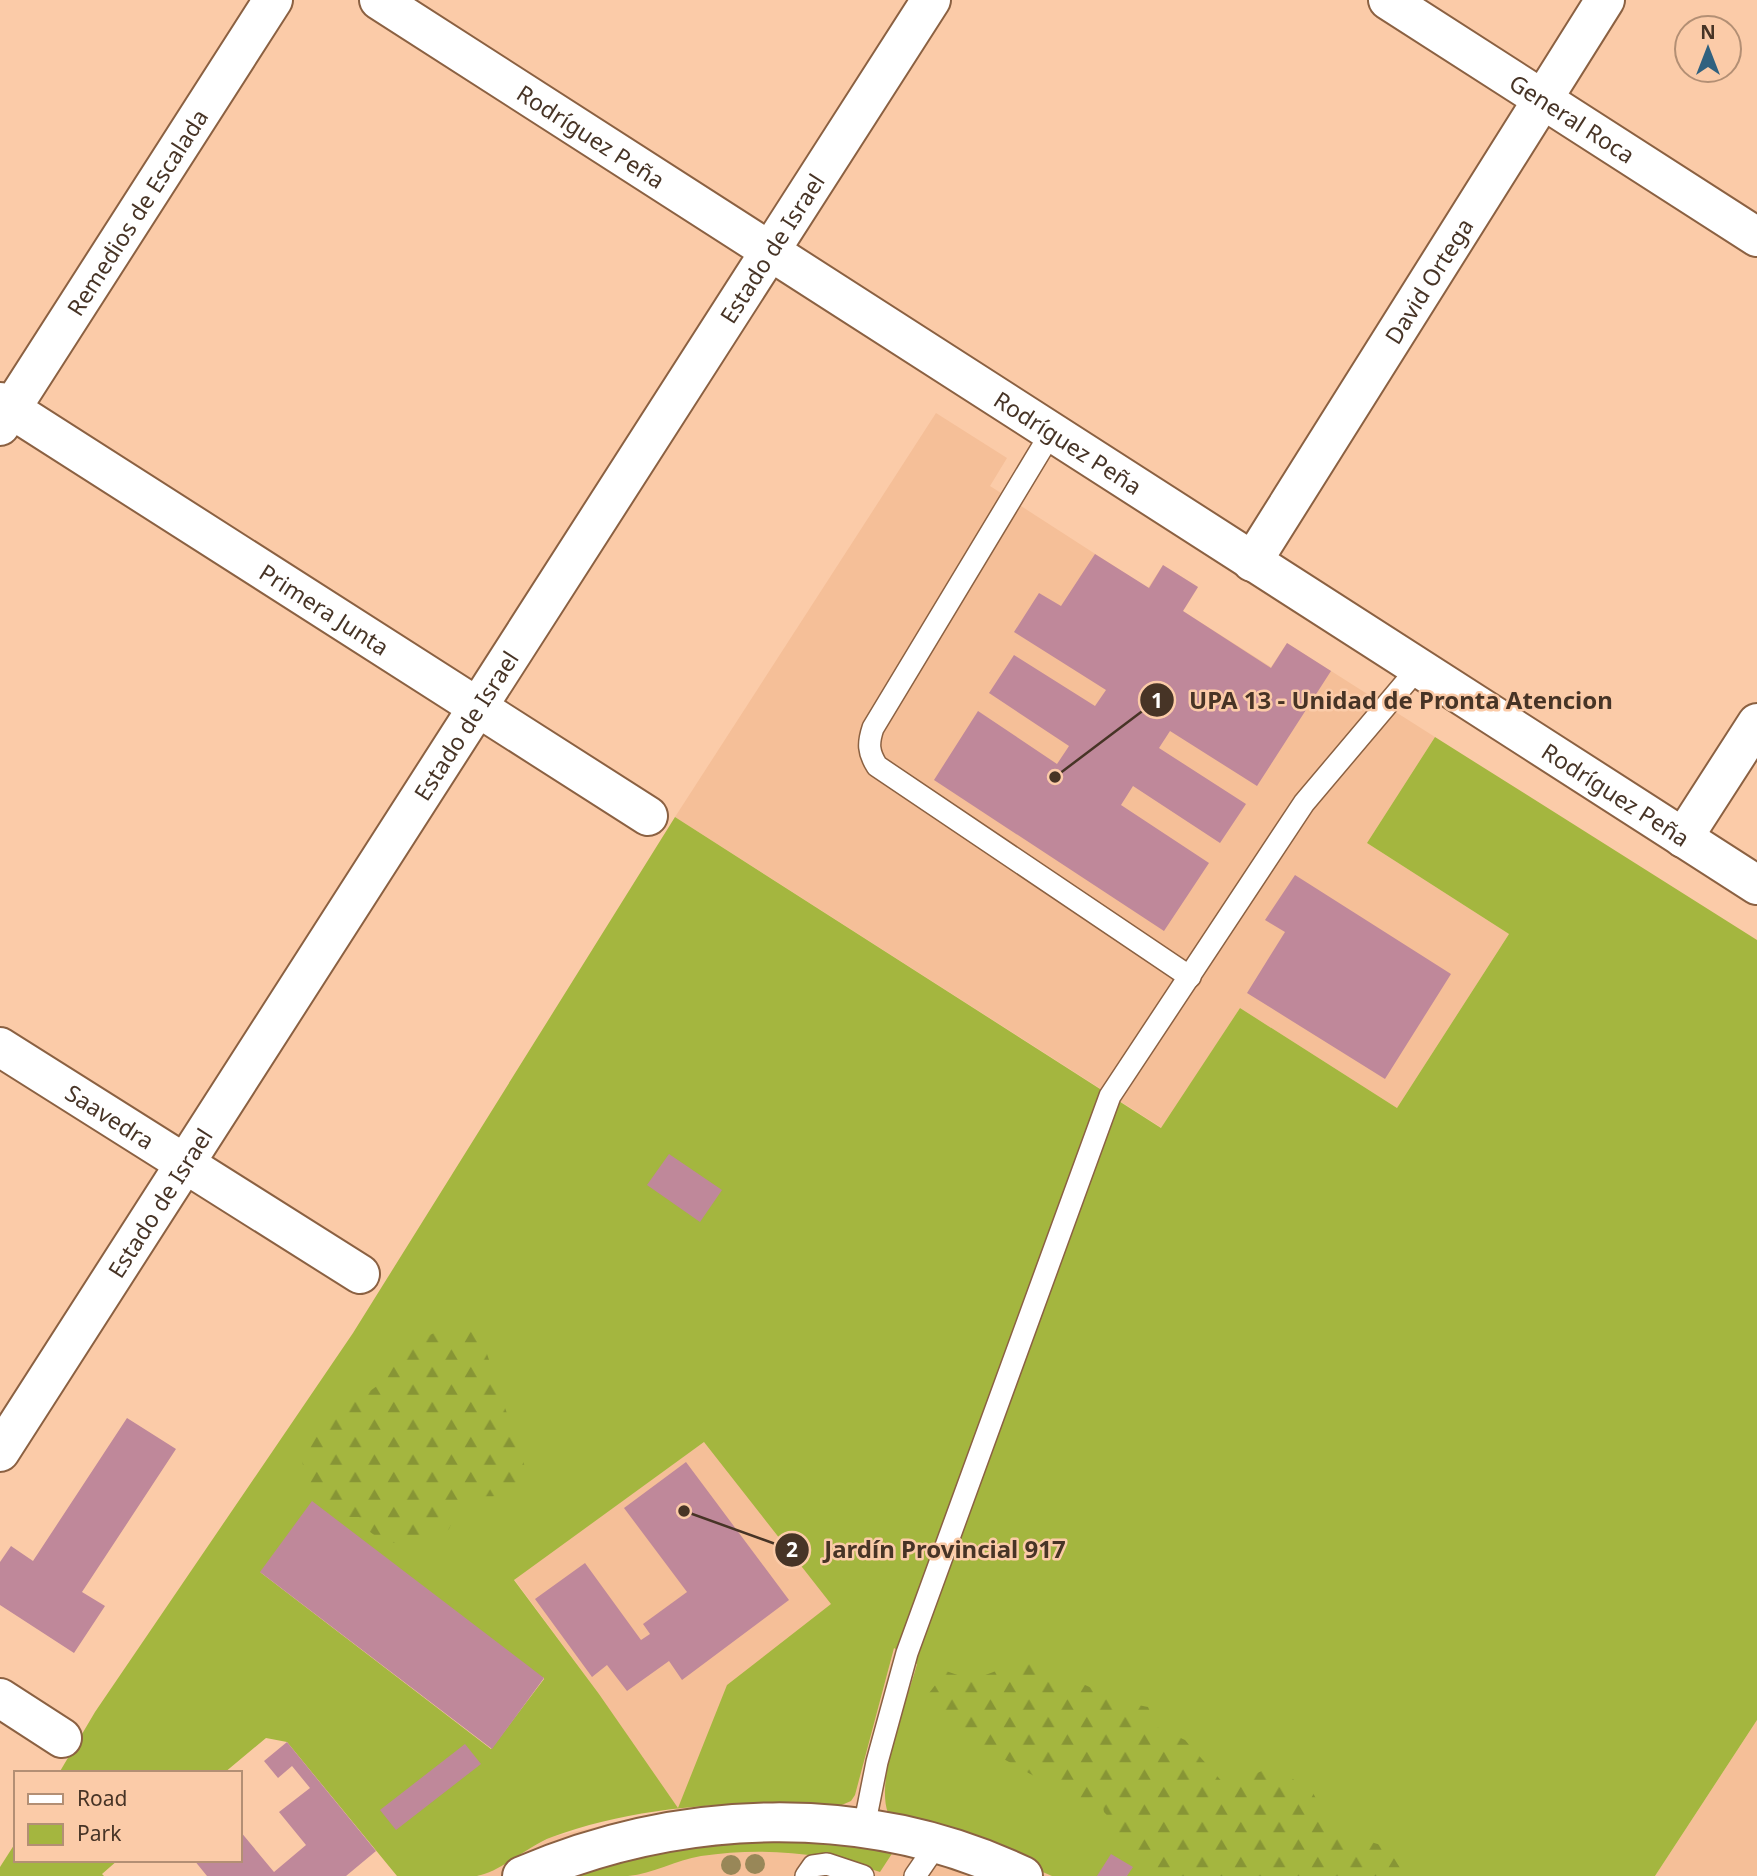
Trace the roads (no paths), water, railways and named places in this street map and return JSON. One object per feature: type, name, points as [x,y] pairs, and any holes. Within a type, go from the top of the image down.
[{"type":"street","name":"Remedios de Escalada","points":[[4,412],[273,0]]},
{"type":"street","name":"Rodríguez Peña","points":[[379,0],[1757,885]]},
{"type":"street","name":"Estado de Israel","points":[[0,1452],[930,0]]},
{"type":"street","name":"General Roca","points":[[1388,0],[1757,237]]},
{"type":"street","name":"David Ortega","points":[[1252,562],[1605,0]]},
{"type":"street","name":"Primera Junta","points":[[4,412],[648,816]]},
{"type":"street","points":[[1683,838],[1757,723]]},
{"type":"street","name":"Saavedra","points":[[0,1047],[360,1274]]},
{"type":"street","points":[[0,1698],[62,1738]]},
{"type":"street","points":[[522,1876],[593,1850],[702,1827],[784,1821],[864,1827],[937,1844],[1023,1876]]},
{"type":"lane","points":[[1051,433],[873,728],[868,742],[871,756],[877,766],[1190,977]]},
{"type":"lane","points":[[864,1827],[877,1762],[907,1653],[1110,1096],[1304,803],[1418,668]]},
{"type":"lane","points":[[915,1876],[937,1844]]},
{"type":"lane","points":[[806,1876],[813,1866],[827,1864],[863,1876]]},
{"type":"place","name":"UPA 13 - Unidad de Pronta Atencion","points":[[1055,777]]},
{"type":"place","name":"Jardín Provincial 917","points":[[684,1511]]}]
